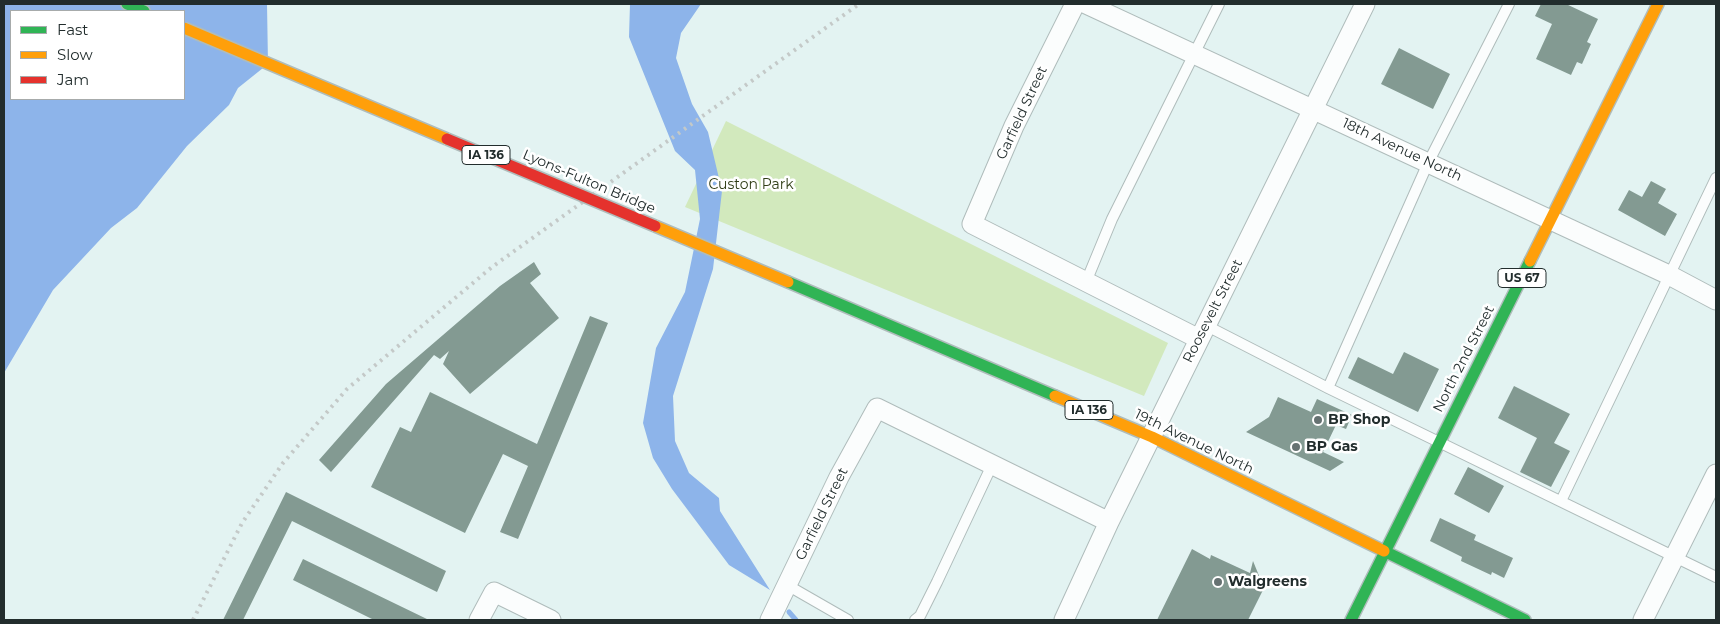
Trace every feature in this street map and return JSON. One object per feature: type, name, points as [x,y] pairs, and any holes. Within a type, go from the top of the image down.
[{"type":"main road","points":[[127,4],[142,10]]},
{"type":"main road","name":"North 2nd Street","points":[[1351,620],[1658,4]]},
{"type":"main road","name":"Lyons-Fulton Bridge","points":[[185,28],[788,282]]},
{"type":"main road","name":"19th Avenue North","points":[[788,282],[1152,437],[1525,620]]},
{"type":"street","name":"Garfield Street","points":[[1075,4],[1014,126],[972,224],[1086,282]]},
{"type":"street","name":"18th Avenue North","points":[[1086,4],[1552,220],[1669,275],[1716,300]]},
{"type":"street","name":"Roosevelt Street","points":[[1064,620],[1109,522],[1365,4]]},
{"type":"street","points":[[1086,282],[1203,332]]},
{"type":"street","name":"Garfield Street","points":[[770,620],[839,476],[877,408],[992,465]]},
{"type":"street","points":[[992,465],[1109,522]]},
{"type":"street","points":[[1643,620],[1716,474]]},
{"type":"street","points":[[478,620],[494,592],[551,620]]},
{"type":"lane","points":[[1086,282],[1112,219],[1219,4]]},
{"type":"lane","points":[[1328,388],[1428,163],[1509,4]]},
{"type":"lane","points":[[1561,501],[1716,178]]},
{"type":"lane","points":[[1203,332],[1328,388],[1439,441],[1716,577]]},
{"type":"lane","points":[[915,620],[920,616],[933,590],[992,465]]},
{"type":"lane","points":[[787,585],[848,620]]},
{"type":"green space","name":"Custon Park","points":[[726,121],[1168,343],[1144,396],[685,207]]},
{"type":"water","points":[[4,4],[267,4],[268,64],[238,88],[229,105],[187,146],[137,208],[111,228],[53,290],[4,373]]},
{"type":"water","points":[[630,4],[701,4],[681,33],[676,58],[692,104],[708,132],[722,191],[713,269],[673,396],[675,441],[689,473],[719,498],[720,511],[770,590],[729,565],[672,489],[653,458],[643,423],[656,348],[685,292],[700,219],[695,170],[675,151],[629,37]]},
{"type":"building","points":[[1541,4],[1566,4],[1598,19],[1587,42],[1591,44],[1582,64],[1577,62],[1571,75],[1536,59],[1552,24],[1535,16]]},
{"type":"building","points":[[1399,48],[1450,74],[1433,109],[1381,84]]},
{"type":"building","points":[[1651,181],[1666,189],[1658,203],[1677,214],[1665,236],[1618,210],[1629,190],[1642,197]]},
{"type":"building","points":[[534,262],[541,274],[530,283],[559,318],[470,394],[443,364],[449,351],[440,359],[434,355],[331,472],[319,460],[386,384],[500,286]]},
{"type":"building","points":[[590,316],[608,323],[518,539],[500,532],[528,466],[503,454],[465,533],[371,487],[400,427],[411,432],[430,392],[537,444]]},
{"type":"building","points":[[1404,352],[1439,369],[1418,412],[1348,378],[1358,357],[1393,374]]},
{"type":"building","points":[[1514,386],[1570,414],[1554,443],[1570,451],[1551,487],[1520,472],[1537,438],[1498,418]]},
{"type":"building","points":[[1278,397],[1311,412],[1317,399],[1352,415],[1346,429],[1336,425],[1323,452],[1344,462],[1330,471],[1246,432],[1269,417]]},
{"type":"building","points":[[1468,467],[1504,486],[1489,513],[1454,494]]},
{"type":"building","points":[[286,492],[446,571],[437,592],[292,521],[243,620],[223,620]]},
{"type":"building","points":[[1440,518],[1476,535],[1474,540],[1513,558],[1504,578],[1492,572],[1491,575],[1461,561],[1462,557],[1430,541]]},
{"type":"building","name":"Walgreens","points":[[1192,549],[1210,559],[1211,555],[1250,573],[1253,561],[1264,588],[1248,620],[1157,620]]},
{"type":"building","points":[[303,559],[429,620],[374,620],[293,580]]},
{"type":"waterway","points":[[789,612],[796,620]]},
{"type":"railway","points":[[193,620],[242,523],[283,463],[347,389],[492,267],[859,4]]},
{"type":"traffic: fast","points":[[127,4],[142,10]]},
{"type":"traffic: fast","points":[[1351,620],[1530,261]]},
{"type":"traffic: fast","points":[[788,282],[1055,396]]},
{"type":"traffic: fast","points":[[1384,551],[1525,620]]},
{"type":"traffic: slow","points":[[1530,261],[1658,4]]},
{"type":"traffic: slow","points":[[185,28],[447,139]]},
{"type":"traffic: slow","points":[[655,226],[788,282]]},
{"type":"traffic: slow","points":[[1055,396],[1152,437],[1384,551]]},
{"type":"traffic: jam","points":[[447,139],[655,226]]},
{"type":"place","name":"BP Shop","points":[[1318,420]]},
{"type":"place","name":"BP Gas","points":[[1296,447]]},
{"type":"place","name":"Walgreens","points":[[1218,582]]}]
